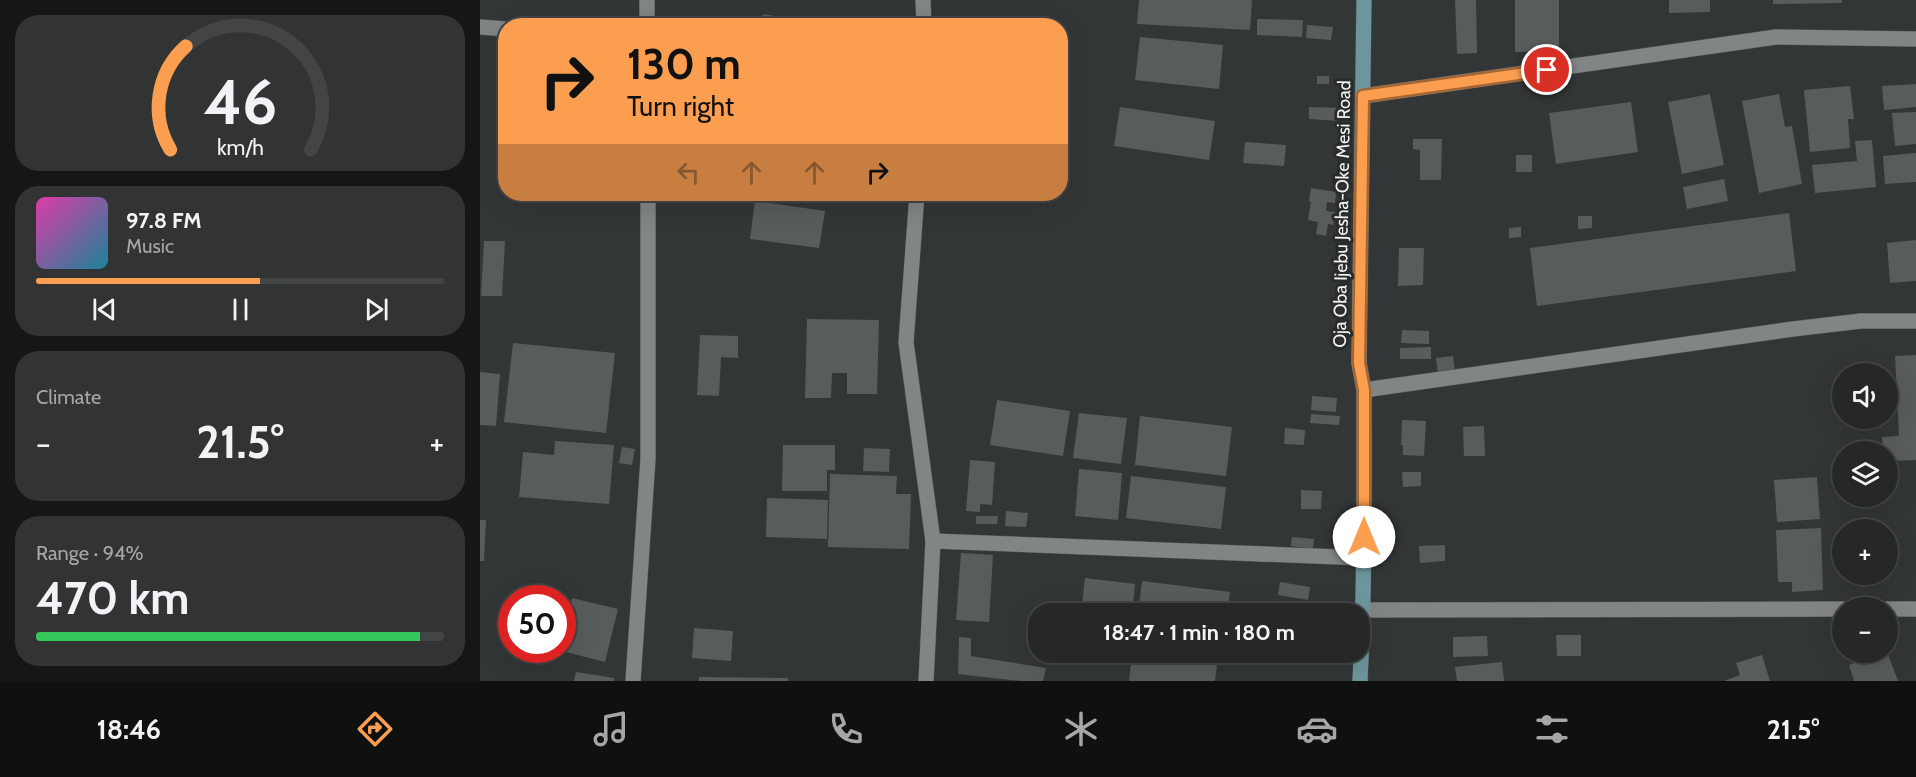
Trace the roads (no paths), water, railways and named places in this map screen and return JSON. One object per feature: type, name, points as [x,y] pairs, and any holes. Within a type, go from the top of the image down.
[{"type":"main road","name":"Oja Oba Ijebu Jesha-Oke Mesi Road","points":[[1364,0],[1359,363],[1364,390],[1364,603]]},
{"type":"main road","name":"Oja Oba Ijebu Jesha-Oke Mesi Road","points":[[1360,681],[1361,663]]},
{"type":"street","points":[[647,0],[647,18]]},
{"type":"street","points":[[923,0],[924,18]]},
{"type":"street","points":[[480,27],[498,28]]},
{"type":"street","points":[[1363,96],[1776,37],[1916,39]]},
{"type":"street","points":[[633,681],[648,459],[648,201]]},
{"type":"street","points":[[916,201],[906,342],[933,541],[926,681]]},
{"type":"street","points":[[1364,390],[1793,329],[1861,321],[1916,321]]},
{"type":"street","points":[[933,541],[1364,558]]},
{"type":"street","points":[[1370,610],[1832,609]]},
{"type":"street","points":[[1898,610],[1916,612]]}]
